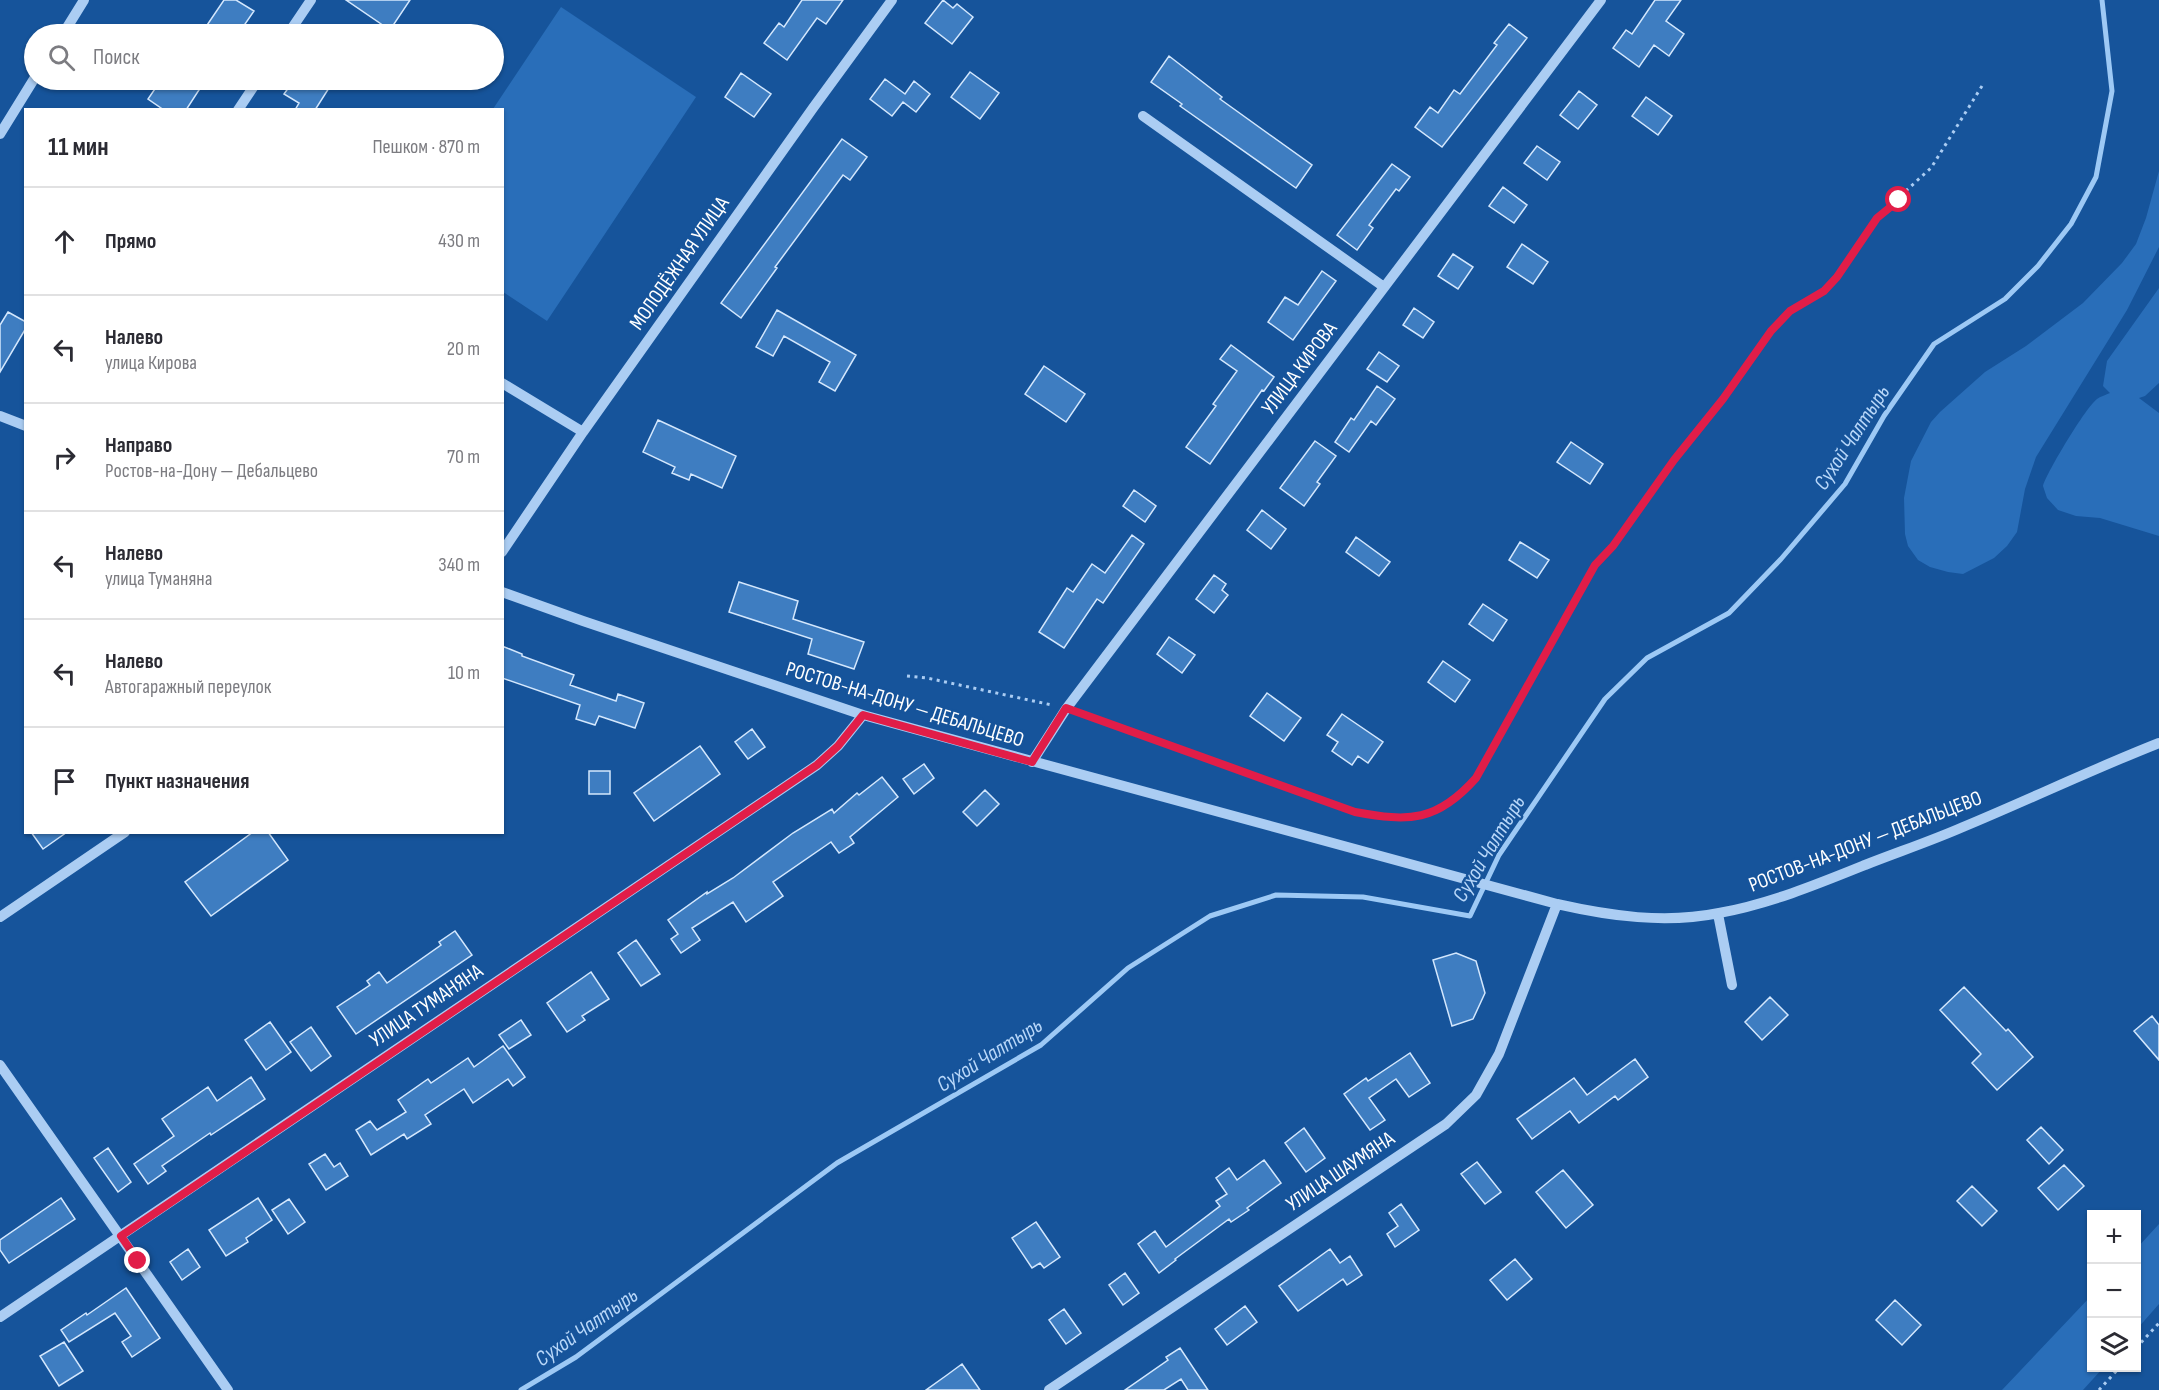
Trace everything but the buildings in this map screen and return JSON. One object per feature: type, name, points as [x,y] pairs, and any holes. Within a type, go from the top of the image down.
[{"type":"street","points":[[69,24],[84,0]]},
{"type":"street","points":[[295,24],[311,0]]},
{"type":"street","name":"МОЛОДЁЖНАЯ УЛИЦА","points":[[504,549],[583,432],[892,0]]},
{"type":"street","name":"УЛИЦА КИРОВА","points":[[1032,762],[1066,708],[1600,0]]},
{"type":"street","points":[[0,134],[27,90]]},
{"type":"street","points":[[239,108],[251,90]]},
{"type":"street","points":[[1143,116],[1384,287]]},
{"type":"street","points":[[504,384],[583,432]]},
{"type":"street","points":[[0,417],[24,425]]},
{"type":"street","name":"РОСТОВ-НА-ДОНУ — ДЕБАЛЬЦЕВО","points":[[504,593],[863,715],[1557,904],[1602,914],[1651,918],[1718,914],[1761,902],[1819,883],[1962,828],[2159,743]]},
{"type":"street","name":"УЛИЦА ТУМАНЯНА","points":[[0,1317],[817,765],[838,746],[863,715]]},
{"type":"street","points":[[0,917],[122,834]]},
{"type":"street","name":"УЛИЦА ШАУМЯНА","points":[[1049,1390],[1446,1124],[1464,1109],[1476,1095],[1500,1054],[1557,904]]},
{"type":"street","points":[[1718,914],[1732,985]]},
{"type":"street","points":[[0,1065],[228,1390]]},
{"type":"path","points":[[907,676],[927,678],[1066,708],[1355,812],[1390,818],[1418,816],[1439,810],[1460,797],[1476,778],[1595,565],[1613,546],[1771,331],[1790,311],[1824,291],[1837,277],[1877,218],[1932,168],[1982,86]]},
{"type":"path","points":[[2141,1343],[2159,1323]]},
{"type":"path","points":[[2099,1390],[2115,1372]]},
{"type":"shaded area","points":[[561,7],[696,97],[547,321],[504,293],[504,108],[494,108]]},
{"type":"shaded area","points":[[2159,171],[2159,247],[2127,310],[2036,457],[2025,489],[2017,532],[1994,558],[1963,574],[1930,567],[1918,560],[1908,546],[1905,534],[1904,498],[1911,461],[1931,422],[1985,372],[2026,346],[2083,303],[2122,263],[2136,244]]},
{"type":"shaded area","points":[[2159,288],[2159,383],[2145,396],[2139,398],[2159,413],[2159,536],[2100,518],[2076,516],[2058,510],[2047,498],[2043,486],[2059,454],[2084,414],[2097,399],[2110,393],[2103,386],[2107,361]]},
{"type":"shaded area","points":[[2159,1224],[2159,1304],[2141,1324],[2141,1264],[2141,1244]]},
{"type":"shaded area","points":[[2087,1300],[2087,1372],[2099,1372],[2083,1390],[2002,1390]]},
{"type":"waterway","name":"Сухой Чалтырь","points":[[521,1390],[576,1357],[837,1163],[1041,1045],[1128,968],[1210,916],[1276,895],[1363,897],[1470,916],[1499,855],[1605,699],[1647,658],[1729,613],[1781,559],[1845,484],[1884,416],[1934,344],[2005,299],[2038,266],[2071,224],[2096,177],[2112,91],[2102,0]]},
{"type":"route","points":[[138,1261],[121,1236],[817,765],[838,746],[863,715],[1032,762],[1066,708],[1355,812],[1390,818],[1418,816],[1439,810],[1460,797],[1476,778],[1595,565],[1613,546],[1771,331],[1790,311],[1824,291],[1837,277],[1877,218],[1899,200]]}]
